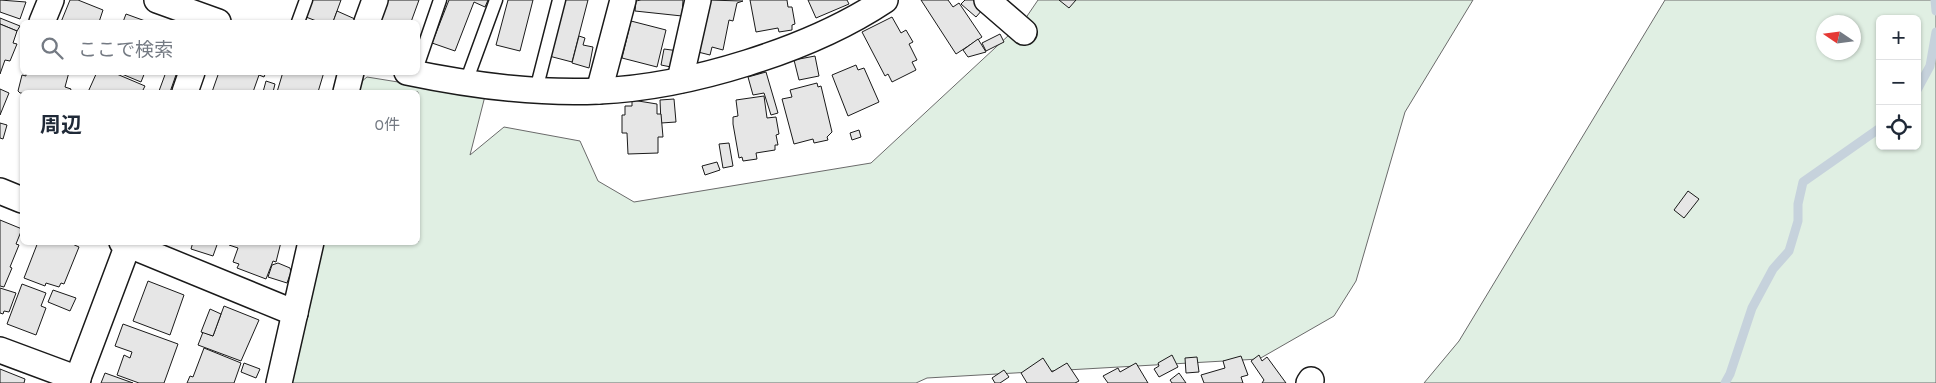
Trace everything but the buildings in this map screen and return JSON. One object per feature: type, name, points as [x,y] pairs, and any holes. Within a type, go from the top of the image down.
[{"type":"street","points":[[43,20],[51,0]]},
{"type":"street","points":[[157,0],[215,16]]},
{"type":"street","points":[[368,20],[375,0]]},
{"type":"street","points":[[600,91],[623,0]]},
{"type":"street","points":[[680,80],[698,0]]},
{"type":"street","points":[[420,72],[466,82],[536,90],[600,91],[680,80],[737,66],[794,46],[844,23],[886,0]]},
{"type":"street","points":[[987,0],[1024,32]]},
{"type":"street","points":[[186,90],[191,75]]},
{"type":"street","points":[[346,90],[349,75]]},
{"type":"street","points":[[0,191],[20,199]]},
{"type":"street","points":[[0,350],[77,381],[126,245]]},
{"type":"street","points":[[132,245],[295,313]]},
{"type":"street","points":[[279,383],[310,245]]},
{"type":"lane","points":[[299,20],[306,0]]},
{"type":"lane","points":[[420,53],[440,0]]},
{"type":"lane","points":[[466,82],[496,0]]},
{"type":"lane","points":[[536,90],[559,0]]},
{"type":"green space","points":[[1038,0],[1473,0],[1405,112],[1356,281],[1334,316],[1259,359],[927,378],[916,383],[287,383],[320,245],[420,245],[420,90],[355,90],[356,86],[367,77],[485,96],[470,155],[504,127],[580,141],[598,181],[634,202],[871,163],[1023,22]]},
{"type":"green space","points":[[1665,0],[1936,0],[1936,383],[1424,383],[1459,341]]},
{"type":"waterway","points":[[1935,0],[1936,11]]},
{"type":"waterway","points":[[1921,83],[1930,66],[1936,32]]},
{"type":"waterway","points":[[1725,383],[1730,374],[1752,308],[1773,269],[1789,251],[1798,221],[1798,204],[1803,182],[1876,131]]}]
